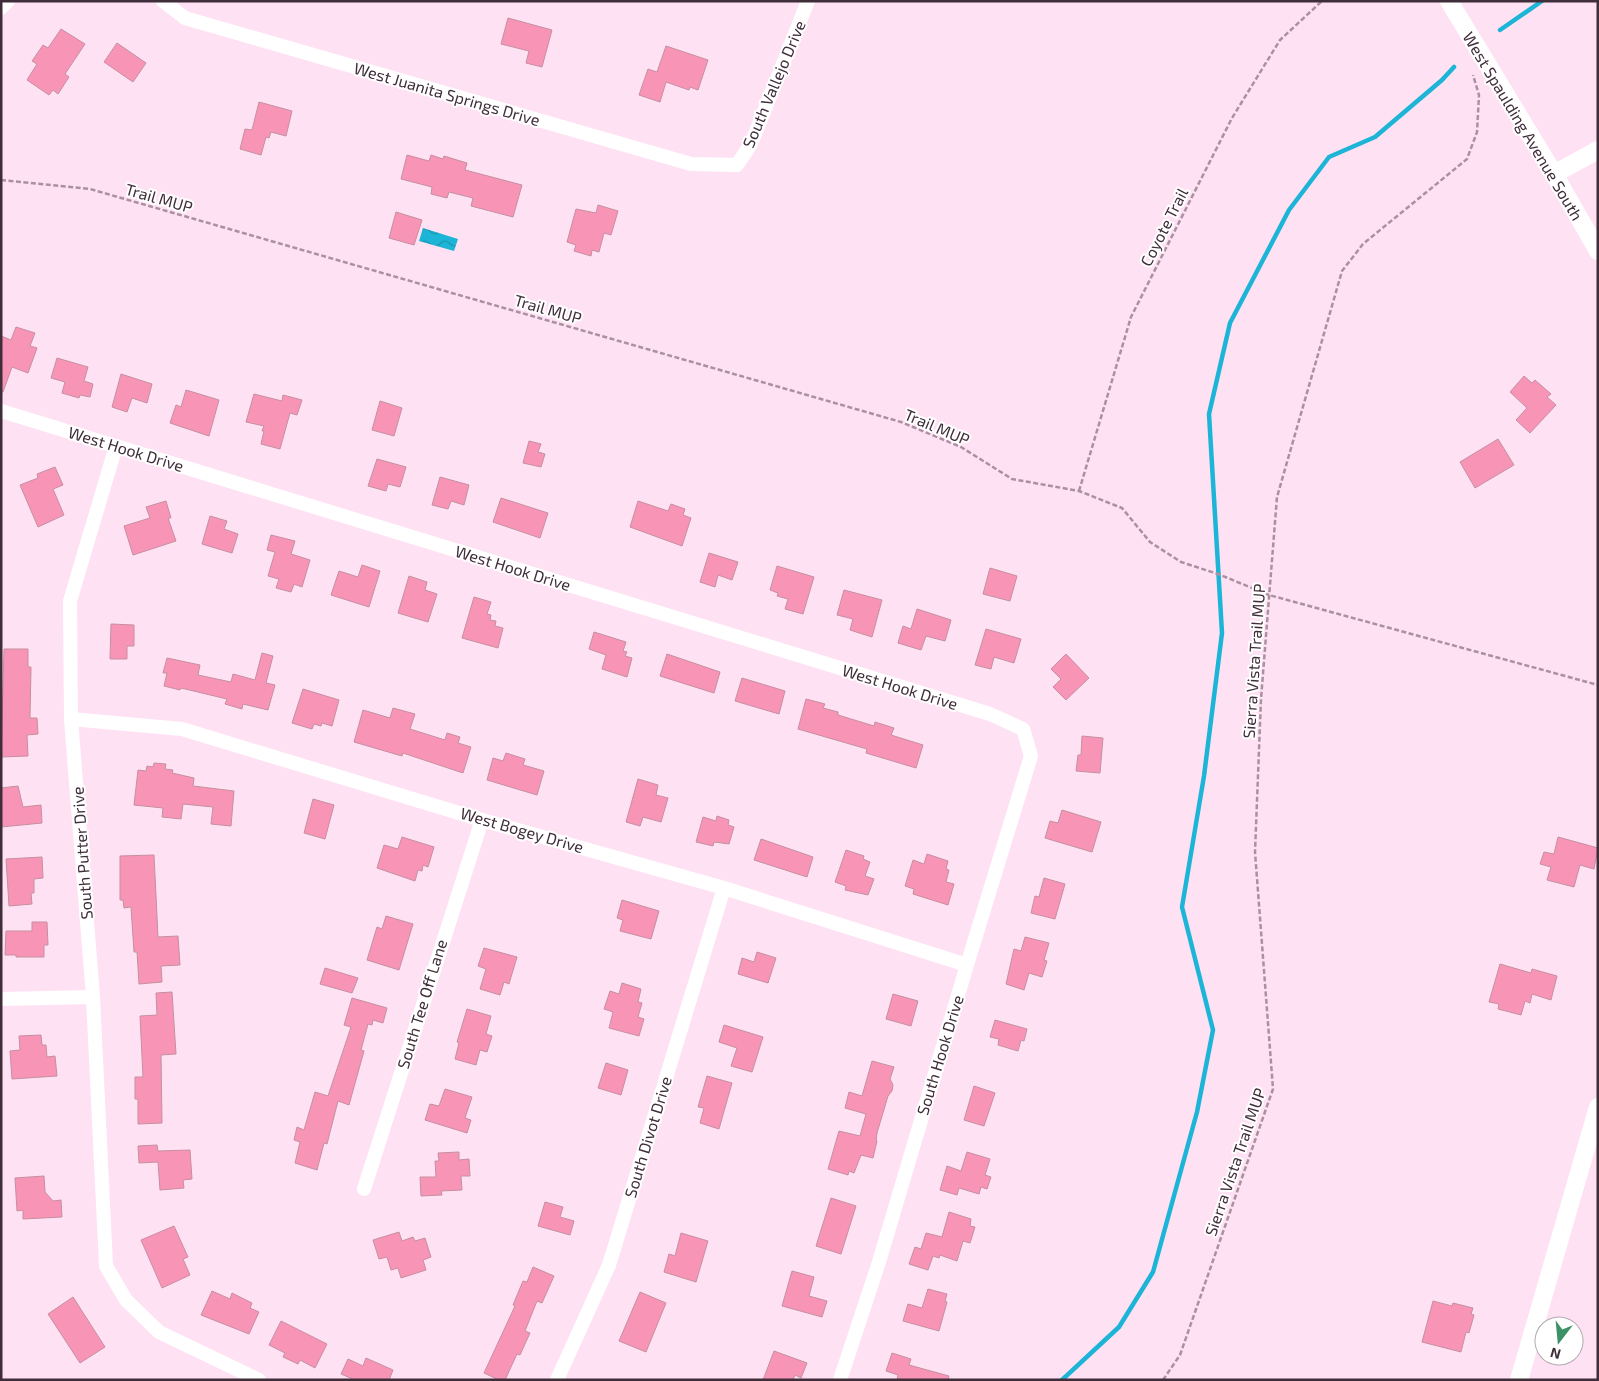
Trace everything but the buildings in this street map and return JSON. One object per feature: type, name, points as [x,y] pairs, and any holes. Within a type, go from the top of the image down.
[{"type":"street","points":[[1,8],[8,1]]},
{"type":"street","name":"West Juanita Springs Drive","points":[[163,1],[185,18],[691,164],[736,165]]},
{"type":"street","name":"South Vallejo Drive","points":[[736,165],[751,144],[808,1]]},
{"type":"street","name":"West Spaulding Avenue South","points":[[1449,1],[1554,174],[1598,251]]},
{"type":"street","points":[[1554,174],[1598,150]]},
{"type":"street","name":"West Hook Drive","points":[[1,411],[990,714],[1023,729]]},
{"type":"street","name":"South Putter Drive","points":[[116,446],[70,601],[71,719],[93,997],[106,1266],[126,1300],[159,1332],[259,1380]]},
{"type":"street","name":"West Bogey Drive","points":[[71,719],[182,729],[482,820],[724,888],[967,965]]},
{"type":"street","name":"South Hook Drive","points":[[840,1380],[879,1262],[1031,756],[1023,729]]},
{"type":"street","name":"South Tee Off Lane","points":[[364,1189],[482,820]]},
{"type":"street","name":"South Divot Drive","points":[[557,1380],[608,1265],[724,888]]},
{"type":"street","points":[[1,999],[93,997]]},
{"type":"street","points":[[1519,1380],[1598,1107]]},
{"type":"path","name":"Coyote Trail","points":[[1079,492],[1131,317],[1232,118],[1280,40],[1322,1]]},
{"type":"path","name":"Sierra Vista Trail MUP","points":[[1163,1380],[1180,1354],[1274,1090],[1255,852],[1261,699],[1277,498],[1342,271],[1363,244],[1467,159],[1477,132],[1479,95],[1471,68]]},
{"type":"path","name":"Trail MUP","points":[[1,180],[90,189],[901,422],[960,447],[1012,479],[1079,492],[1122,508],[1150,542],[1181,562],[1218,574],[1269,595],[1598,685]]},
{"type":"water","points":[[423,228],[458,239],[454,251],[419,241]]},
{"type":"waterway","points":[[1500,30],[1542,1]]},
{"type":"waterway","points":[[1062,1380],[1119,1327],[1153,1272],[1197,1112],[1213,1030],[1182,907],[1204,776],[1222,633],[1209,414],[1230,323],[1289,210],[1329,157],[1375,137],[1442,80],[1454,67]]}]
